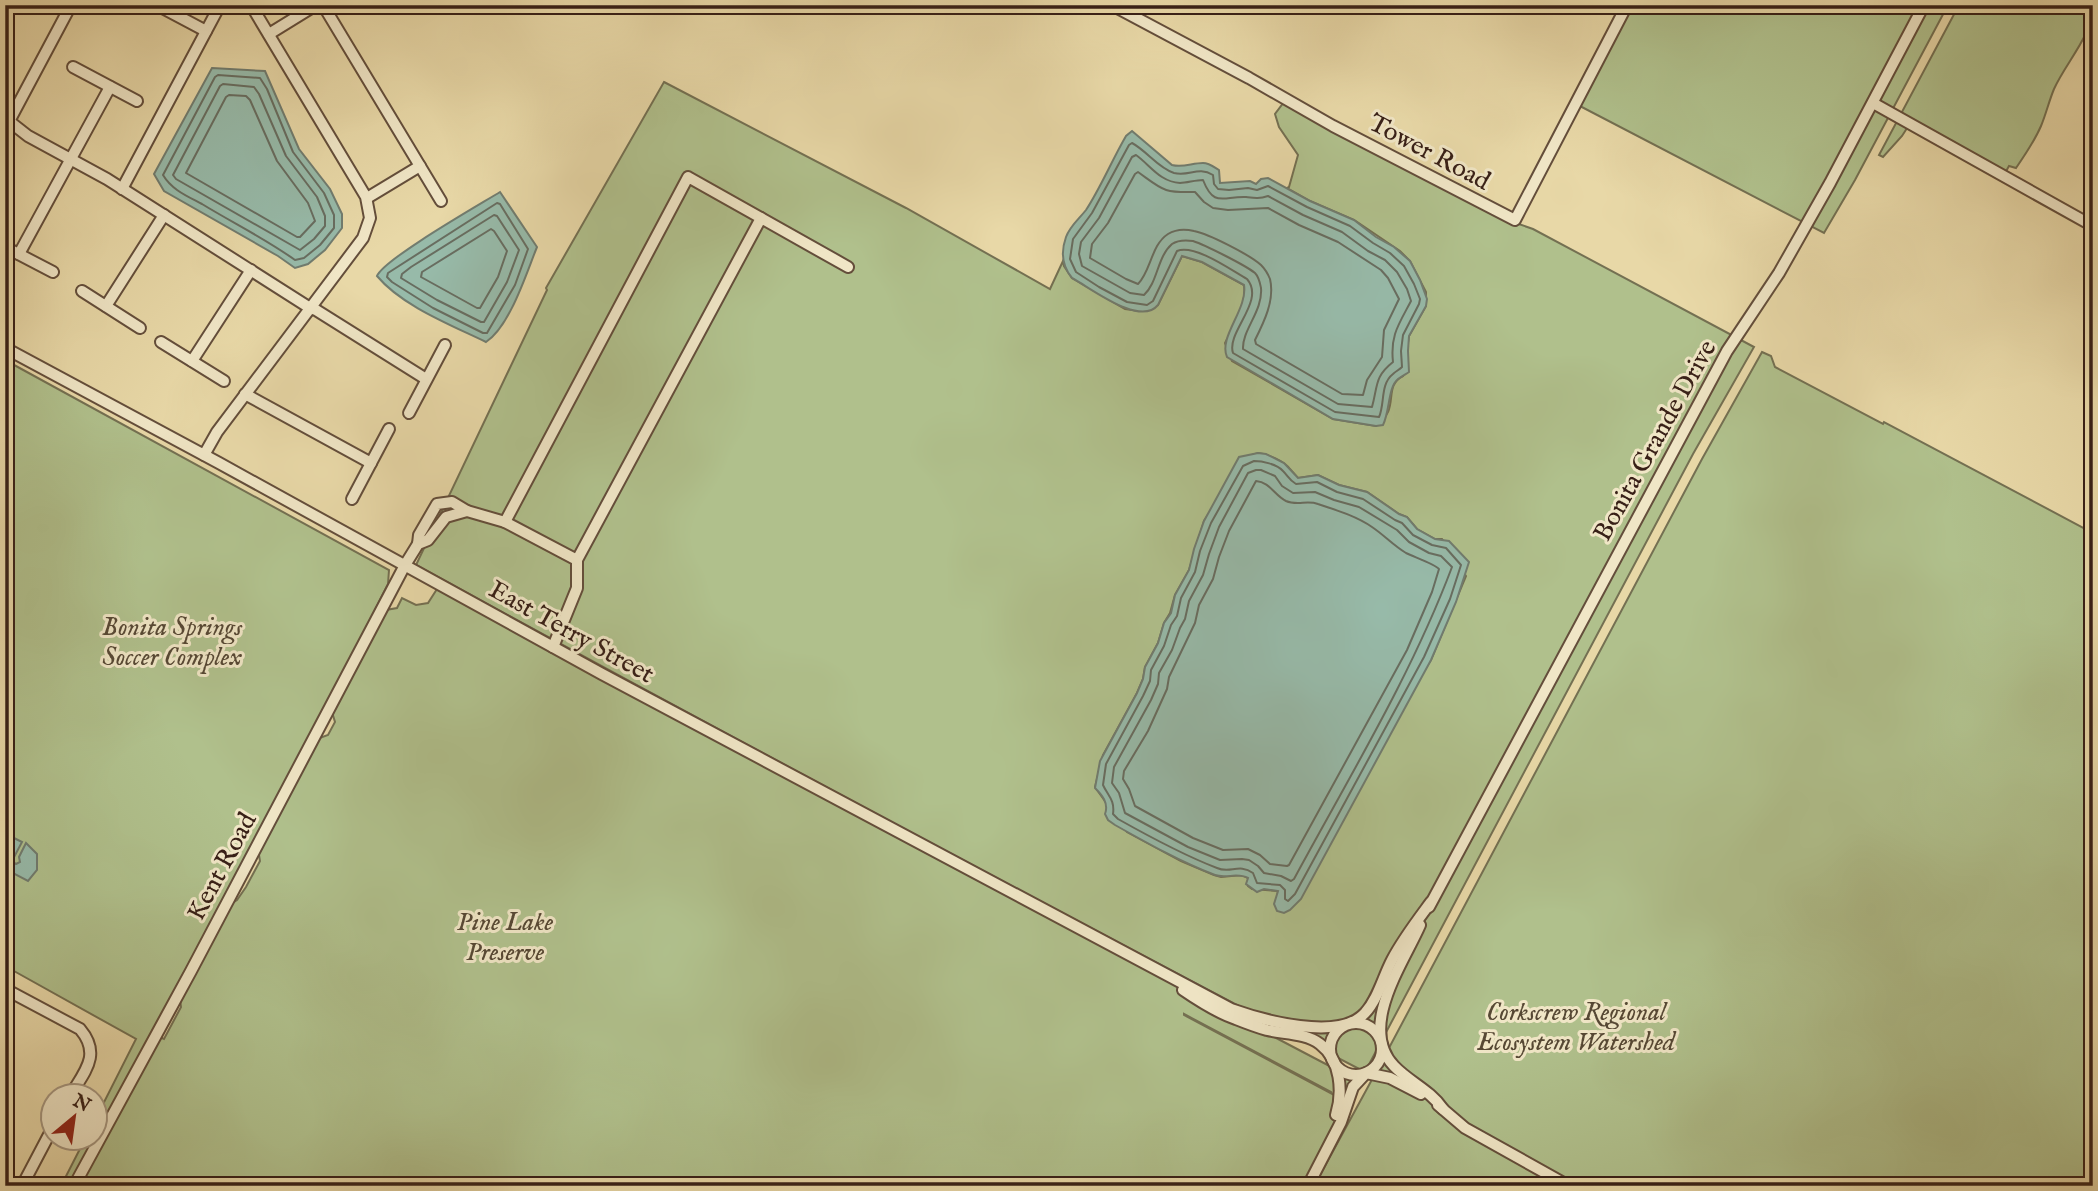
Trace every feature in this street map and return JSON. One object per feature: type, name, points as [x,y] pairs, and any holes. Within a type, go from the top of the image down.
[{"type":"street","points":[[71,5],[7,123],[122,189],[426,379]]},
{"type":"street","points":[[157,5],[206,32]]},
{"type":"street","points":[[122,189],[220,5]]},
{"type":"street","points":[[204,455],[217,432],[363,238],[370,218],[367,198],[251,5]]},
{"type":"street","points":[[269,34],[316,5]]},
{"type":"street","points":[[323,5],[441,201]]},
{"type":"street","name":"Tower Road","points":[[1112,5],[1333,126],[1515,220],[1627,5]]},
{"type":"street","name":"Bonita Grande Drive","points":[[1382,1047],[1381,1024],[1386,996],[1395,972],[1411,947],[1431,902],[1727,351],[1779,273],[1924,5]]},
{"type":"street","points":[[73,67],[136,102]]},
{"type":"street","points":[[19,254],[110,87]]},
{"type":"street","points":[[1873,103],[2093,226]]},
{"type":"street","points":[[367,198],[420,166]]},
{"type":"street","points":[[505,523],[688,177],[848,267]]},
{"type":"street","points":[[106,306],[164,215]]},
{"type":"street","points":[[553,647],[578,588],[577,560],[761,218]]},
{"type":"street","points":[[5,247],[53,272]]},
{"type":"street","points":[[192,361],[251,270]]},
{"type":"street","points":[[82,291],[140,328]]},
{"type":"street","points":[[161,342],[224,381]]},
{"type":"street","points":[[409,413],[445,345]]},
{"type":"street","name":"East Terry Street","points":[[5,348],[553,647],[1231,1009],[1281,1023],[1312,1027],[1348,1025]]},
{"type":"street","points":[[245,394],[371,463]]},
{"type":"street","points":[[352,499],[389,429]]},
{"type":"street","points":[[467,511],[446,517],[428,540],[418,544],[419,535],[437,504],[450,502],[467,511],[505,523],[577,560]]},
{"type":"street","points":[[450,502],[453,516]]},
{"type":"street","name":"Kent Road","points":[[74,1186],[418,544]]},
{"type":"street","name":"Bonita Grande Drive","points":[[1348,1025],[1365,1014],[1399,946],[1431,902]]},
{"type":"street","name":"East Terry Street","points":[[1119,949],[1231,1018],[1314,1041],[1322,1045],[1334,1060]]},
{"type":"street","points":[[5,989],[80,1029],[87,1037],[91,1045],[91,1056],[78,1082]]},
{"type":"street","points":[[1320,1164],[1322,1147],[1334,1125],[1339,1104],[1339,1075],[1331,1050],[1333,1039],[1339,1030],[1348,1025],[1358,1023],[1368,1026],[1379,1037],[1393,1066],[1435,1098],[1443,1109]]},
{"type":"street","points":[[1308,1186],[1341,1122],[1353,1087],[1378,1062],[1382,1047]]},
{"type":"street","points":[[1334,1060],[1345,1072],[1356,1075],[1366,1073],[1399,1081],[1443,1109],[1465,1128],[1569,1186]]},
{"type":"street","points":[[22,1186],[40,1152]]},
{"type":"green space","points":[[1631,5],[1948,5],[1824,233],[1576,104]]},
{"type":"green space","points":[[1959,5],[2093,5],[2089,27],[2054,89],[2036,137],[2016,168],[2009,166],[2004,175],[1909,125],[1883,157],[1879,155]]},
{"type":"green space","points":[[664,82],[906,208],[1050,289],[1063,261],[1072,278],[1125,309],[1140,311],[1158,305],[1182,256],[1202,262],[1244,285],[1242,307],[1225,343],[1232,361],[1333,419],[1376,426],[1387,414],[1393,387],[1403,376],[1409,336],[1426,306],[1426,292],[1410,261],[1400,251],[1354,220],[1287,188],[1298,155],[1279,127],[1275,114],[1284,102],[1516,223],[1533,229],[1754,347],[1693,454],[1365,1072],[889,821],[416,565],[546,288]],"holes":[[[1262,454],[1284,463],[1298,478],[1318,475],[1339,485],[1367,492],[1407,517],[1417,529],[1435,539],[1442,539],[1466,576],[1431,660],[1277,898],[1278,891],[1252,889],[1248,886],[1248,878],[1242,875],[1214,875],[1127,832],[1095,787],[1103,755],[1137,693],[1175,595],[1189,570],[1204,521],[1245,457]]]},
{"type":"green space","name":"Corkscrew Regional Ecosystem Watershed","points":[[1762,352],[1771,356],[1775,367],[2093,533],[2093,1186],[1314,1186],[1702,459]]},
{"type":"green space","name":"Pine Lake Preserve","points":[[5,360],[389,570],[388,584],[316,727],[146,1043],[155,1035],[164,1039],[181,1007],[179,991],[223,909],[237,900],[246,887],[260,861],[258,849],[314,740],[328,735],[335,722],[332,712],[386,610],[397,608],[402,598],[416,605],[428,603],[437,589],[897,838],[1360,1082],[1303,1186],[61,1186],[78,1152],[108,1152],[108,1094],[136,1039],[5,966]],"holes":[[[1184,1014],[1331,1092],[1332,1094],[1184,1015]]]},
{"type":"water","points":[[212,68],[265,71],[299,149],[330,189],[342,214],[342,228],[325,250],[308,264],[295,268],[164,191],[154,174]]},
{"type":"water","points":[[1132,131],[1172,165],[1203,163],[1213,166],[1219,170],[1220,183],[1250,181],[1256,184],[1261,179],[1268,178],[1310,201],[1354,220],[1410,261],[1427,299],[1426,306],[1409,336],[1409,372],[1395,383],[1383,425],[1333,419],[1227,357],[1226,341],[1242,304],[1244,285],[1202,262],[1182,256],[1158,305],[1150,311],[1128,309],[1115,304],[1072,278],[1063,258],[1066,237],[1086,210],[1126,136]]},
{"type":"water","points":[[500,192],[537,247],[510,312],[486,342],[413,306],[377,276],[383,268],[413,245]]},
{"type":"water","points":[[1258,453],[1284,463],[1298,478],[1318,475],[1339,485],[1367,492],[1407,517],[1417,529],[1435,539],[1449,541],[1469,562],[1456,602],[1431,660],[1301,899],[1284,913],[1277,911],[1274,904],[1278,891],[1264,889],[1257,892],[1246,884],[1248,878],[1244,876],[1219,876],[1202,870],[1115,825],[1108,820],[1104,800],[1095,788],[1100,761],[1137,693],[1145,667],[1171,613],[1175,595],[1189,570],[1204,521],[1239,457]]},
{"type":"water","points":[[12,837],[22,842],[12,861],[16,864],[20,862],[19,857],[26,843],[37,854],[37,870],[28,881],[5,869],[5,849]]},
{"type":"park label","name":"Bonita Springs Soccer Complex","points":[[172,641]]}]
